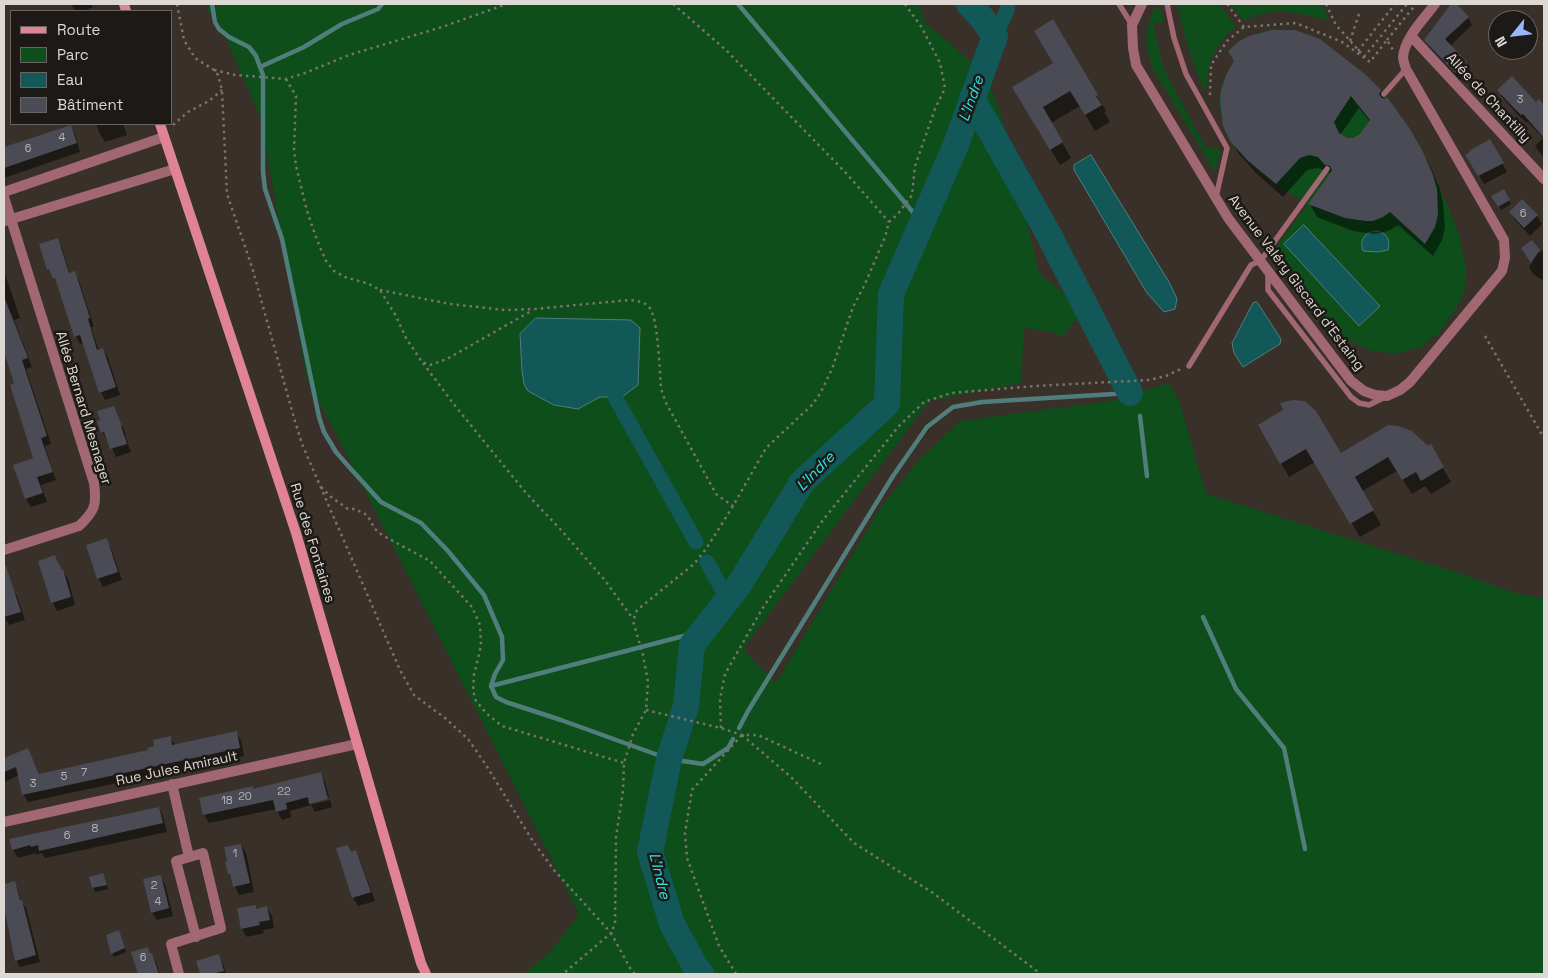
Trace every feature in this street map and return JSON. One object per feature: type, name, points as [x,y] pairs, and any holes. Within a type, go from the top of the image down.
[{"type":"street","points":[[1132,25],[1142,4]]},
{"type":"street","points":[[1406,69],[1403,57],[1411,36],[1435,4]]},
{"type":"street","name":"Avenue Valéry Giscard d'Estaing","points":[[1132,25],[1136,65],[1228,218],[1351,380],[1364,391],[1375,395],[1387,396],[1400,390],[1410,382],[1434,354],[1502,272],[1505,258],[1504,240],[1406,69]]},
{"type":"street","name":"Allée de Chantilly","points":[[1411,36],[1544,179]]},
{"type":"street","name":"Rue des Fontaines","points":[[160,125],[296,533],[421,964],[426,974]]},
{"type":"street","points":[[4,192],[164,137]]},
{"type":"street","points":[[4,198],[7,220],[175,169]]},
{"type":"street","name":"Allée Bernard Mesnager","points":[[4,550],[79,526],[89,517],[96,500],[94,484],[7,220]]},
{"type":"street","name":"Rue Jules Amirault","points":[[4,822],[357,744]]},
{"type":"street","points":[[172,784],[189,857]]},
{"type":"street","points":[[180,974],[171,944],[196,936],[221,928],[203,853],[176,861],[196,936]]},
{"type":"lane","points":[[1119,4],[1132,25]]},
{"type":"lane","points":[[1167,4],[1174,38],[1186,74],[1227,148],[1216,197]]},
{"type":"lane","points":[[1384,94],[1406,69]]},
{"type":"lane","points":[[1189,366],[1251,265],[1260,261],[1327,169]]},
{"type":"path","points":[[177,4],[184,40],[195,58],[214,70],[235,75],[286,79],[349,55],[442,27],[507,4]]},
{"type":"path","points":[[673,4],[726,50],[846,173],[889,222]]},
{"type":"path","points":[[563,974],[611,933],[615,924],[616,837],[623,791],[624,763],[633,734],[646,710],[648,682],[643,656],[636,636],[634,619],[637,610],[694,564],[706,549],[733,506],[766,448],[812,405],[820,394],[832,369],[854,307],[885,237],[889,222],[898,214],[912,195],[916,166],[935,109],[945,88],[940,63],[922,28],[905,4]]},
{"type":"path","points":[[1227,4],[1244,26]]},
{"type":"path","points":[[1326,4],[1336,26],[1365,58]]},
{"type":"path","points":[[1358,51],[1396,4]]},
{"type":"path","points":[[1365,58],[1408,4]]},
{"type":"path","points":[[1210,104],[1211,66],[1228,40],[1244,26],[1296,22],[1342,42],[1370,62],[1416,4]]},
{"type":"path","points":[[1350,41],[1359,14]]},
{"type":"path","points":[[1387,40],[1395,55],[1397,46]]},
{"type":"path","points":[[214,70],[218,75],[222,90],[227,194],[252,267],[296,427],[318,484],[400,670],[414,695],[445,718],[468,739],[539,850],[554,870],[611,933],[635,974]]},
{"type":"path","points":[[286,79],[296,96],[294,151],[307,211],[326,261],[334,271],[380,290],[450,304],[505,310],[630,300],[647,305],[651,310],[655,325],[661,371],[661,388],[665,401],[716,494],[733,506]]},
{"type":"path","points":[[164,137],[176,121],[188,112],[209,102],[222,90]]},
{"type":"path","points":[[380,290],[396,316],[406,338],[456,407],[526,493],[562,530],[604,579],[634,619]]},
{"type":"path","points":[[422,362],[430,365],[447,359],[535,309]]},
{"type":"path","points":[[1485,336],[1544,438]]},
{"type":"path","points":[[721,728],[720,699],[725,674],[762,609],[823,520],[899,426],[924,402],[951,393],[1149,380],[1166,376],[1189,366]]},
{"type":"path","points":[[318,484],[331,497],[348,509],[354,509],[367,515],[375,529],[382,535],[430,561],[472,607],[480,625],[481,646],[474,675],[473,690],[476,701],[487,714],[502,726],[624,763]]},
{"type":"path","points":[[646,710],[742,735],[758,735],[821,764]]},
{"type":"path","points":[[736,974],[719,946],[687,858],[685,833],[692,790],[742,735]]},
{"type":"path","points":[[742,735],[791,777],[854,843],[933,894],[1041,974]]},
{"type":"green space","points":[[206,4],[918,4],[925,22],[986,75],[1002,118],[1039,273],[1084,310],[1061,338],[1054,332],[1024,328],[1021,383],[929,401],[743,649],[776,683],[879,510],[917,462],[960,421],[1112,401],[1169,383],[1179,401],[1206,494],[1456,572],[1512,592],[1544,599],[1544,974],[524,974],[551,951],[579,914],[306,376],[261,119],[215,13],[207,12]]},
{"type":"green space","points":[[1177,4],[1219,4],[1236,27],[1223,39],[1213,55],[1208,69],[1207,90],[1204,89],[1192,58]]},
{"type":"green space","points":[[1230,4],[1322,4],[1329,21],[1296,13],[1276,12],[1255,16],[1244,21]]},
{"type":"green space","points":[[1161,9],[1164,22],[1153,23],[1163,65],[1206,148],[1218,147],[1221,153],[1215,172],[1152,67],[1147,45],[1147,31],[1154,10]]},
{"type":"green space","points":[[1272,30],[1295,30],[1320,39],[1366,75],[1391,102],[1423,152],[1449,208],[1459,235],[1466,266],[1465,290],[1456,309],[1439,333],[1420,348],[1394,354],[1368,350],[1336,333],[1307,305],[1271,254],[1308,204],[1278,186],[1238,152],[1223,122],[1220,92],[1223,81],[1234,61],[1228,51],[1248,37]]},
{"type":"water","points":[[1091,155],[1169,282],[1177,299],[1175,309],[1164,312],[1147,293],[1074,170],[1074,165]]},
{"type":"water","points":[[1304,225],[1380,306],[1359,326],[1284,244]]},
{"type":"water","points":[[1376,231],[1383,233],[1387,238],[1389,243],[1388,250],[1378,252],[1363,251],[1362,240],[1369,233]]},
{"type":"water","points":[[1257,302],[1281,339],[1280,344],[1243,367],[1234,353],[1232,343],[1253,303]]},
{"type":"water","points":[[536,318],[631,320],[640,328],[638,385],[622,397],[600,397],[578,409],[554,405],[528,391],[524,384],[522,371],[520,334]]},
{"type":"building","points":[[1451,4],[1457,4],[1469,17],[1445,39],[1467,62],[1455,73],[1424,40]]},
{"type":"building","points":[[1053,19],[1102,105],[1085,115],[1070,91],[1043,107],[1063,142],[1050,150],[1012,87],[1053,63],[1034,31]]},
{"type":"building","points":[[1272,30],[1295,30],[1320,39],[1366,75],[1381,90],[1379,94],[1381,97],[1384,99],[1387,97],[1410,129],[1423,152],[1437,189],[1438,214],[1435,227],[1425,244],[1390,212],[1373,221],[1366,221],[1345,218],[1308,204],[1332,170],[1330,166],[1325,165],[1318,157],[1309,155],[1300,158],[1276,184],[1247,160],[1230,141],[1223,126],[1220,99],[1226,75],[1234,61],[1228,51],[1238,42],[1249,36]],"holes":[[[1351,96],[1370,120],[1360,134],[1353,138],[1347,138],[1339,133],[1334,122]]]},
{"type":"building","points":[[1512,76],[1536,102],[1539,99],[1544,105],[1544,138],[1523,114],[1521,115],[1497,90]]},
{"type":"building","points":[[71,125],[77,143],[4,168],[4,147]]},
{"type":"building","points":[[1490,139],[1504,163],[1478,176],[1465,155]]},
{"type":"building","points":[[1504,189],[1510,200],[1498,207],[1491,196]]},
{"type":"building","points":[[1522,199],[1538,215],[1524,228],[1509,212]]},
{"type":"building","points":[[58,238],[69,273],[75,271],[90,318],[88,319],[97,350],[103,348],[116,387],[99,393],[80,335],[74,337],[55,278],[53,279],[49,269],[47,270],[39,244]]},
{"type":"building","points":[[1532,240],[1540,250],[1531,263],[1521,248]]},
{"type":"building","points":[[4,299],[28,358],[22,360],[47,436],[41,438],[53,472],[37,477],[43,493],[25,499],[13,465],[33,458],[10,385],[14,383],[4,352]]},
{"type":"building","points":[[1293,400],[1305,401],[1316,411],[1341,453],[1388,425],[1398,426],[1412,431],[1428,446],[1431,444],[1444,467],[1421,481],[1416,472],[1402,480],[1388,457],[1355,477],[1374,510],[1350,524],[1306,449],[1280,464],[1258,425],[1283,410],[1280,403]]},
{"type":"building","points":[[114,406],[127,444],[110,449],[104,432],[101,433],[97,421],[100,420],[97,411]]},
{"type":"building","points":[[107,538],[118,572],[97,579],[86,545]]},
{"type":"building","points":[[55,555],[63,569],[71,597],[51,603],[38,561]]},
{"type":"building","points":[[4,566],[6,566],[21,612],[4,617]]},
{"type":"building","points":[[237,731],[240,748],[22,795],[16,767],[4,772],[4,758],[28,748],[39,774],[148,750],[147,748],[154,746],[153,740],[171,736],[172,745]]},
{"type":"building","points":[[321,772],[328,799],[309,804],[308,797],[286,803],[287,809],[276,812],[273,800],[203,815],[199,798],[253,786],[253,789]]},
{"type":"building","points":[[159,807],[163,823],[39,851],[38,845],[31,847],[30,845],[12,850],[9,839]]},
{"type":"building","points":[[241,844],[250,883],[233,887],[225,862],[227,861],[224,847]]},
{"type":"building","points":[[348,845],[351,852],[356,850],[371,892],[352,898],[336,848]]},
{"type":"building","points":[[103,873],[107,885],[92,888],[89,877]]},
{"type":"building","points":[[161,875],[169,908],[151,913],[143,879]]},
{"type":"building","points":[[15,881],[20,900],[22,900],[36,955],[15,961],[4,907],[4,884]]},
{"type":"building","points":[[256,905],[256,909],[267,906],[270,920],[259,922],[260,925],[241,929],[237,908]]},
{"type":"building","points":[[119,930],[125,948],[111,954],[106,935]]},
{"type":"building","points":[[148,947],[159,974],[138,974],[131,952]]},
{"type":"building","points":[[219,954],[224,971],[200,974],[196,961]]},
{"type":"waterway","points":[[212,4],[215,22],[219,29],[229,37],[249,47],[256,56],[263,75],[263,172],[265,189],[282,239],[319,417],[324,432],[336,452],[381,502],[421,523],[448,551],[484,595],[502,637],[503,660],[491,686],[496,697],[669,759],[703,764],[728,748],[733,739]]},
{"type":"waterway","points":[[260,67],[304,47],[342,24],[378,9],[382,4]]},
{"type":"waterway","points":[[738,4],[922,223]]},
{"type":"waterway","name":"L'Indre","points":[[701,974],[672,924],[650,852],[669,759],[686,706],[692,645],[739,585],[802,482],[887,404],[891,294],[955,147],[995,36],[969,4]]},
{"type":"waterway","points":[[995,36],[1006,13],[1008,4]]},
{"type":"waterway","points":[[972,98],[1049,235],[1130,393]]},
{"type":"waterway","points":[[739,728],[893,476],[927,427],[953,407],[982,402],[1130,393]]},
{"type":"waterway","points":[[615,397],[696,542]]},
{"type":"waterway","points":[[1140,416],[1147,476]]},
{"type":"waterway","points":[[707,562],[728,600]]},
{"type":"waterway","points":[[1203,617],[1236,689],[1284,748],[1305,849]]},
{"type":"waterway","points":[[491,686],[703,631]]}]
